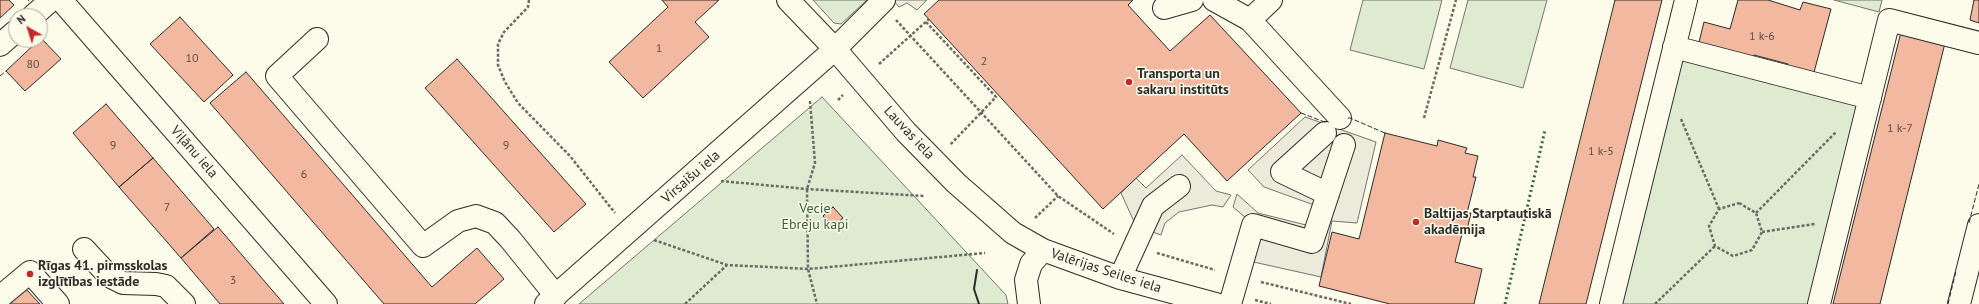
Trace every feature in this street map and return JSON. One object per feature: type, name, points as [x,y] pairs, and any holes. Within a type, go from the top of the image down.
[{"type":"street","points":[[42,8],[51,0]]},
{"type":"street","name":"Viļānu iela","points":[[62,0],[326,304]]},
{"type":"street","name":"Lauvas iela","points":[[788,0],[835,49],[906,132],[935,162],[986,211],[1017,235],[1043,250]]},
{"type":"street","points":[[1164,8],[1192,0]]},
{"type":"street","points":[[1214,0],[1250,20],[1340,118]]},
{"type":"street","points":[[1250,20],[1272,0]]},
{"type":"street","points":[[1611,304],[1686,0]]},
{"type":"street","name":"Virsaišu iela","points":[[551,300],[835,49],[883,2]]},
{"type":"street","points":[[1819,304],[1889,20],[1979,43]]},
{"type":"street","points":[[0,45],[8,38]]},
{"type":"street","points":[[317,39],[277,76],[423,246],[458,221],[476,216],[495,223],[510,239],[551,300]]},
{"type":"street","points":[[1674,47],[1870,98]]},
{"type":"street","points":[[1325,133],[1282,172],[1328,194]]},
{"type":"street","points":[[1229,295],[1253,225],[1312,242],[1344,144]]},
{"type":"street","points":[[1120,278],[1153,206],[1179,186]]},
{"type":"street","points":[[1959,304],[1979,225]]},
{"type":"street","points":[[84,249],[109,276],[122,283],[156,284],[166,286],[184,304]]},
{"type":"street","points":[[1029,304],[1026,280],[1031,264],[1043,250]]},
{"type":"street","name":"Valērijas Seiles iela","points":[[1043,250],[1120,278],[1229,295]]},
{"type":"street","points":[[0,297],[30,272],[58,304]]},
{"type":"path","points":[[529,0],[528,7],[504,32],[498,44],[498,65],[505,82],[518,103],[570,156],[629,231]]},
{"type":"path","points":[[1424,118],[1456,0]]},
{"type":"path","points":[[883,2],[910,36],[982,112],[1058,196],[1101,226],[1135,246],[1166,256],[1229,295],[1270,304]]},
{"type":"path","points":[[910,36],[927,20],[996,98],[935,162]]},
{"type":"path","points":[[808,98],[811,103],[815,163],[807,189],[808,269],[817,304]]},
{"type":"path","points":[[1680,118],[1719,209]]},
{"type":"path","points":[[1756,213],[1838,131]]},
{"type":"path","points":[[716,180],[807,189],[924,196]]},
{"type":"path","points":[[1017,235],[1058,196]]},
{"type":"path","points":[[1739,203],[1756,213],[1762,232],[1752,250],[1733,256],[1715,246],[1710,226],[1719,209],[1739,203]]},
{"type":"path","points":[[1762,232],[1840,220]]},
{"type":"path","points":[[652,239],[727,265],[808,269],[985,253]]},
{"type":"path","points":[[1655,304],[1715,246]]},
{"type":"path","points":[[685,304],[727,265]]},
{"type":"path","points":[[1229,295],[1350,304]]},
{"type":"green space","points":[[813,0],[867,0],[841,24],[834,23]]},
{"type":"green space","points":[[1363,0],[1442,0],[1424,69],[1350,50]]},
{"type":"green space","points":[[1468,0],[1547,0],[1523,88],[1450,68]]},
{"type":"green space","points":[[1834,0],[1882,0],[1879,12]]},
{"type":"green space","points":[[1679,57],[1858,102],[1809,304],[1617,304]]},
{"type":"green space","name":"Vecie Ebreju kapi","points":[[822,97],[1006,295],[1008,304],[579,304]]},
{"type":"shaded area","points":[[893,0],[927,0],[917,10],[907,3],[899,7]]},
{"type":"shaded area","points":[[1305,117],[1376,142],[1357,223],[1332,221],[1321,277],[1249,261],[1246,218],[1233,207],[1237,194],[1258,213],[1306,225],[1314,205],[1264,187],[1248,170]]},
{"type":"shaded area","points":[[1182,155],[1216,191],[1231,195],[1223,207],[1212,205],[1179,212],[1165,223],[1161,235],[1136,226],[1121,193],[1136,178],[1146,188]]},
{"type":"building","points":[[0,0],[9,0],[14,5],[11,8],[8,8],[8,11],[0,18]]},
{"type":"building","points":[[662,0],[719,0],[695,22],[709,37],[643,98],[609,62],[668,7]]},
{"type":"building","name":"Transporta un sakaru institūts","points":[[939,0],[1133,0],[1128,5],[1170,51],[1210,15],[1301,113],[1227,181],[1184,134],[1103,209],[924,14]]},
{"type":"building","points":[[1615,0],[1662,0],[1586,304],[1539,304]]},
{"type":"building","points":[[1738,0],[1768,0],[1800,10],[1803,2],[1831,9],[1813,76],[1787,69],[1788,64],[1754,55],[1753,61],[1698,46],[1704,22],[1730,29]]},
{"type":"building","points":[[1974,0],[1979,0],[1979,23],[1970,20]]},
{"type":"building","points":[[180,17],[233,75],[204,102],[150,44]]},
{"type":"building","points":[[1901,32],[1945,43],[1880,304],[1833,304]]},
{"type":"building","points":[[48,45],[61,59],[25,91],[6,71],[30,48],[48,48]]},
{"type":"building","points":[[457,59],[586,204],[554,232],[425,88]]},
{"type":"building","points":[[246,72],[432,287],[477,248],[504,279],[475,304],[384,304],[210,103]]},
{"type":"building","points":[[106,104],[153,158],[119,187],[73,133]]},
{"type":"building","name":"Baltijas Starptautiskā akadēmija","points":[[1385,133],[1437,146],[1438,140],[1467,148],[1465,153],[1478,156],[1473,177],[1476,177],[1467,213],[1471,213],[1467,230],[1463,230],[1455,262],[1482,269],[1474,304],[1390,304],[1319,286],[1332,232],[1359,239]]},
{"type":"building","points":[[153,158],[214,229],[181,258],[119,187]]},
{"type":"building","points":[[833,207],[843,218],[833,227],[823,216]]},
{"type":"building","points":[[218,227],[284,304],[220,304],[181,258]]},
{"type":"building","points":[[24,287],[40,304],[5,304]]},
{"type":"hedge","points":[[1505,304],[1545,130]]},
{"type":"fence","points":[[0,76],[6,71]]},
{"type":"fence","points":[[1301,113],[1327,123]]},
{"type":"fence","points":[[1348,118],[1385,133]]},
{"type":"fence","points":[[1969,223],[1979,184]]},
{"type":"fence","points":[[1948,304],[1956,271]]},
{"type":"wall","points":[[977,270],[974,289],[979,304]]},
{"type":"place","name":"Transporta un sakaru institūts","points":[[1129,82]]},
{"type":"place","name":"Baltijas Starptautiskā akadēmija","points":[[1416,222]]},
{"type":"place","name":"Rīgas 41. pirmsskolas izglītības iestāde","points":[[30,274]]}]
